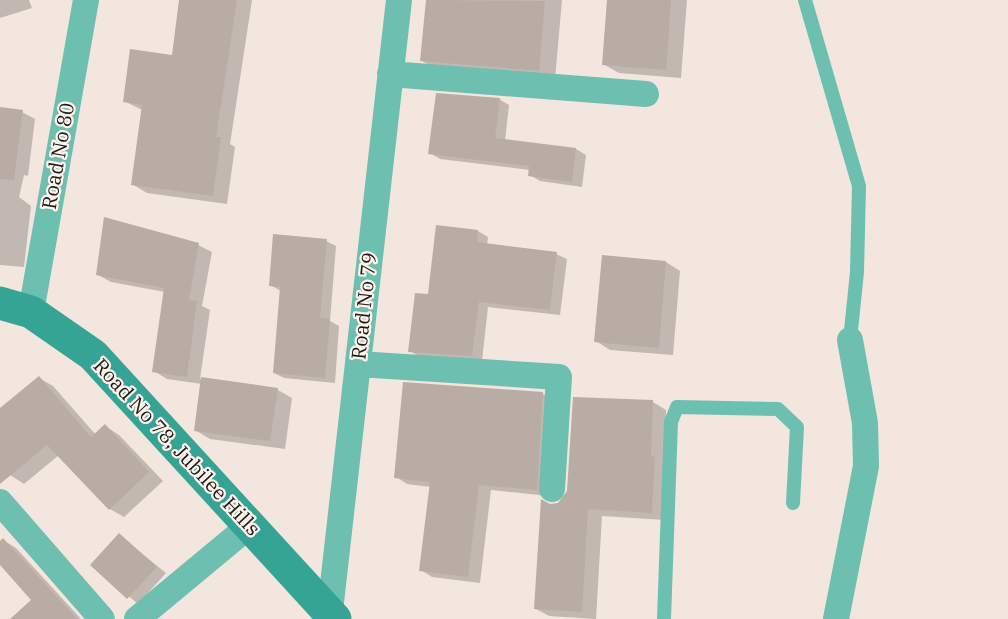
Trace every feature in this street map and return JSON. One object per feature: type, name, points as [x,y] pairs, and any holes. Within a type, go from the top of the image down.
[{"type":"main road","name":"Road No 78, Jubilee Hills","points":[[0,303],[31,312],[93,355],[332,615]]},
{"type":"street","name":"Road No 80","points":[[31,312],[86,0]]},
{"type":"street","name":"Road No 79","points":[[332,615],[357,364],[399,0]]},
{"type":"street","points":[[390,74],[646,94]]},
{"type":"street","points":[[836,619],[866,466],[865,423],[850,340]]},
{"type":"street","points":[[357,364],[558,377],[552,489]]},
{"type":"street","points":[[0,502],[102,619]]},
{"type":"street","points":[[137,619],[249,526]]},
{"type":"lane","points":[[805,0],[859,186],[857,272],[850,340]]},
{"type":"lane","points":[[664,619],[671,422],[677,407],[778,409],[797,427],[793,503]]},
{"type":"building","points":[[179,0],[237,0],[216,137],[221,137],[213,196],[131,185],[142,105],[123,102],[130,49],[172,55]]},
{"type":"building","points":[[426,0],[545,1],[539,71],[420,61]]},
{"type":"building","points":[[607,0],[671,0],[666,70],[602,65]]},
{"type":"building","points":[[436,93],[500,98],[495,138],[576,148],[572,182],[528,176],[529,166],[428,154]]},
{"type":"building","points":[[0,107],[23,110],[14,180],[0,179]]},
{"type":"building","points":[[104,217],[199,243],[189,300],[197,301],[187,377],[152,372],[164,288],[96,275]]},
{"type":"building","points":[[436,225],[478,230],[477,242],[557,252],[550,310],[479,302],[472,356],[408,352],[415,293],[428,294]]},
{"type":"building","points":[[273,234],[327,239],[320,318],[330,319],[325,378],[273,373],[280,287],[269,286]]},
{"type":"building","points":[[602,255],[666,261],[659,348],[594,342]]},
{"type":"building","points":[[39,376],[91,437],[105,424],[149,472],[109,510],[47,445],[0,484],[0,408]]},
{"type":"building","points":[[201,377],[278,388],[270,441],[194,431]]},
{"type":"building","points":[[403,382],[543,392],[537,490],[479,485],[468,577],[419,571],[430,482],[394,478]]},
{"type":"building","points":[[573,397],[653,400],[651,456],[655,457],[652,513],[588,509],[582,612],[534,609],[541,499],[550,504],[558,503],[567,491]]},
{"type":"building","points":[[119,533],[157,567],[127,599],[90,565]]},
{"type":"building","points":[[3,538],[77,619],[10,619],[31,600],[0,565],[0,541]]}]
